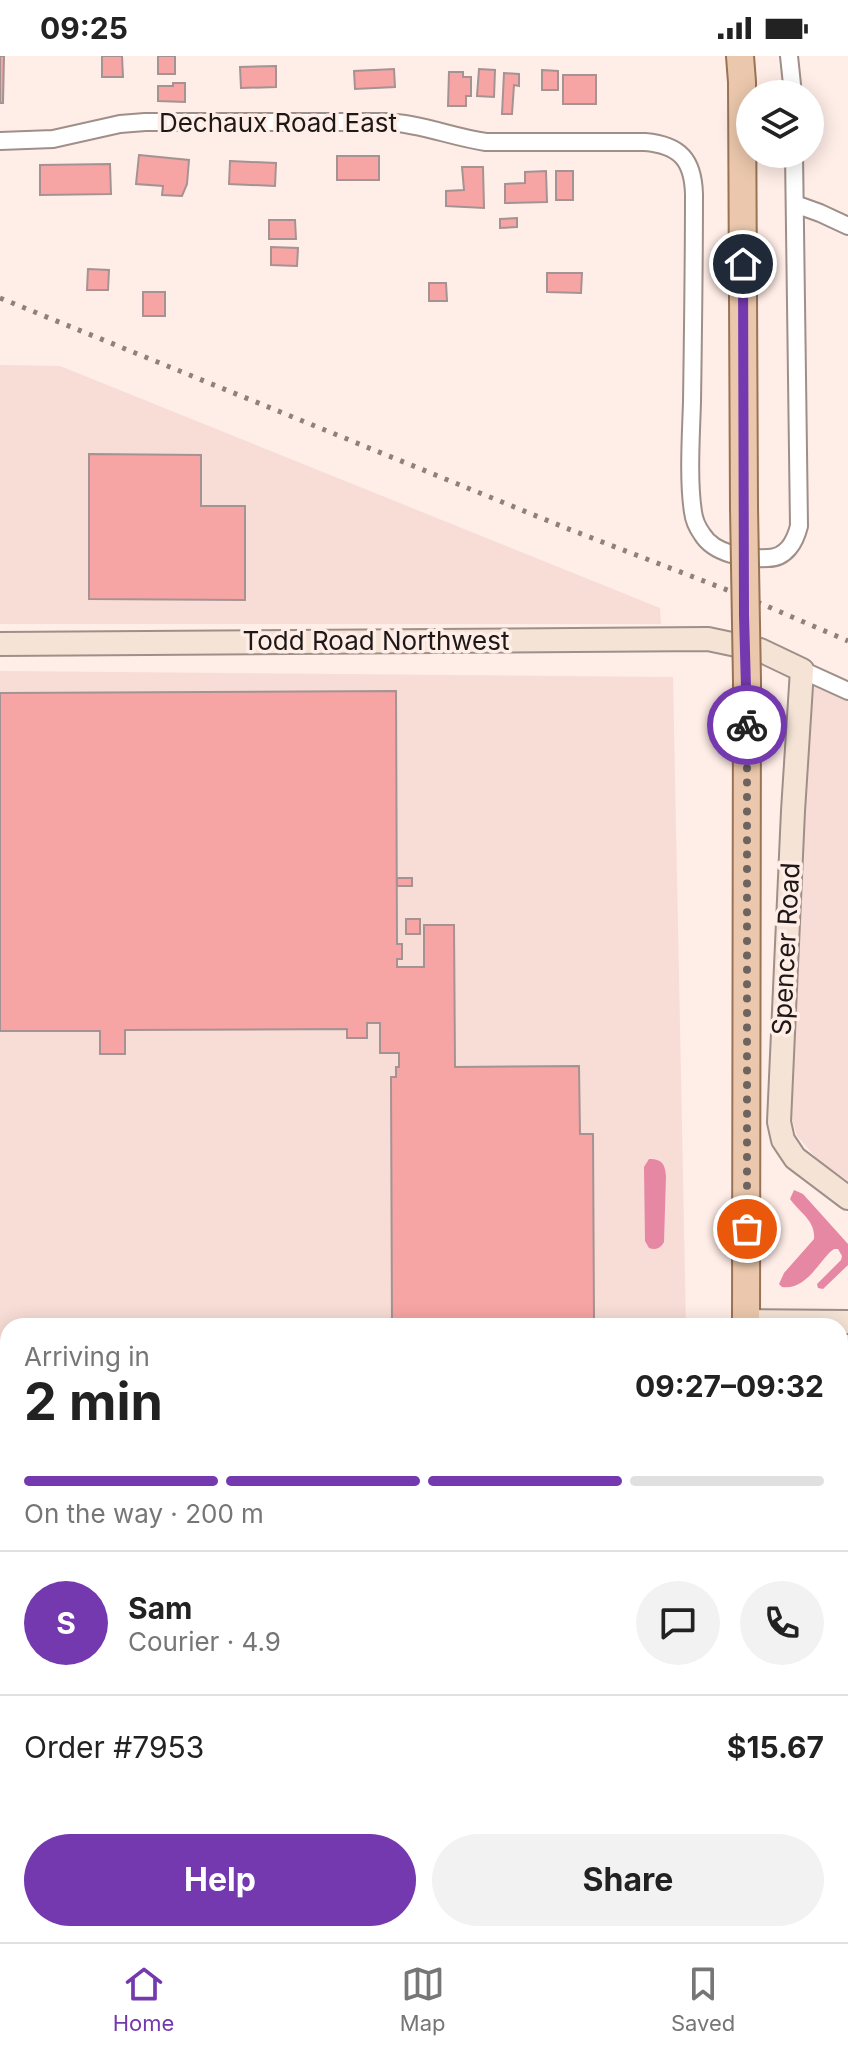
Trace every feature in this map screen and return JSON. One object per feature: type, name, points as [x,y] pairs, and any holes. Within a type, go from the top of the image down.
[{"type":"main road","points":[[740,56],[747,682],[746,1318]]},
{"type":"street","points":[[789,56],[792,80]]},
{"type":"street","name":"Dechaux Road East","points":[[0,141],[39,140],[145,122],[388,122],[418,125],[486,142],[645,142],[676,150],[692,172],[694,194],[692,510],[701,533],[717,549],[768,558],[780,556],[786,551],[799,526],[794,168]]},
{"type":"street","points":[[795,204],[848,226]]},
{"type":"street","name":"Todd Road Northwest","points":[[0,644],[708,639],[751,648],[802,670]]},
{"type":"street","points":[[802,670],[848,691]]},
{"type":"street","name":"Spencer Road","points":[[802,670],[779,1122],[783,1140],[795,1158],[848,1198]]},
{"type":"shaded area","points":[[0,365],[60,366],[660,608],[661,624],[0,624]]},
{"type":"shaded area","points":[[0,671],[673,677],[686,1318],[0,1318]]},
{"type":"shaded area","points":[[810,685],[848,701],[848,1181],[817,1159],[797,1136],[790,1113]]},
{"type":"shaded area","points":[[649,1159],[662,1163],[666,1176],[664,1242],[656,1249],[649,1248],[645,1241],[644,1167]]},
{"type":"shaded area","points":[[794,1190],[803,1194],[848,1244],[848,1265],[823,1289],[818,1288],[817,1284],[841,1260],[838,1249],[830,1252],[797,1285],[782,1287],[779,1284],[784,1273],[814,1239],[810,1222],[790,1199]]},
{"type":"building","points":[[0,56],[4,56],[3,103],[0,103]]},
{"type":"building","points":[[102,56],[122,56],[123,77],[102,77]]},
{"type":"building","points":[[158,56],[175,56],[175,74],[158,74]]},
{"type":"building","points":[[276,66],[276,87],[241,88],[240,67]]},
{"type":"building","points":[[394,69],[395,87],[355,89],[354,71]]},
{"type":"building","points":[[479,69],[495,70],[494,97],[477,96]]},
{"type":"building","points":[[542,70],[558,71],[558,90],[542,90]]},
{"type":"building","points":[[449,72],[463,72],[463,77],[471,77],[471,96],[466,96],[466,106],[448,106]]},
{"type":"building","points":[[504,73],[519,74],[519,86],[514,85],[512,114],[502,114]]},
{"type":"building","points":[[563,75],[596,75],[596,104],[563,104]]},
{"type":"building","points":[[173,83],[185,83],[185,102],[158,101],[158,86],[173,86]]},
{"type":"building","points":[[139,155],[189,160],[187,184],[182,196],[162,195],[163,186],[136,184]]},
{"type":"building","points":[[337,156],[379,156],[379,180],[337,180]]},
{"type":"building","points":[[230,161],[276,163],[275,186],[229,184]]},
{"type":"building","points":[[110,164],[111,194],[40,195],[40,165]]},
{"type":"building","points":[[462,167],[483,167],[484,208],[446,206],[446,191],[464,190]]},
{"type":"building","points":[[546,171],[547,202],[505,203],[505,184],[525,183],[525,172]]},
{"type":"building","points":[[556,171],[573,171],[573,200],[556,200]]},
{"type":"building","points":[[517,218],[517,227],[500,228],[500,219]]},
{"type":"building","points":[[269,220],[295,220],[296,239],[269,239]]},
{"type":"building","points":[[271,247],[298,248],[297,266],[271,265]]},
{"type":"building","points":[[88,269],[109,270],[108,290],[87,290]]},
{"type":"building","points":[[547,273],[582,273],[581,293],[547,292]]},
{"type":"building","points":[[429,283],[446,283],[447,301],[429,301]]},
{"type":"building","points":[[143,292],[165,292],[165,316],[143,316]]},
{"type":"building","points":[[89,454],[201,455],[201,506],[245,506],[245,600],[89,599]]},
{"type":"building","points":[[396,691],[397,944],[402,944],[402,959],[397,959],[397,967],[424,967],[424,925],[454,925],[455,1067],[579,1066],[580,1134],[593,1134],[594,1318],[392,1318],[391,1077],[396,1077],[399,1053],[380,1053],[380,1023],[367,1023],[367,1038],[347,1038],[347,1029],[125,1030],[125,1054],[100,1054],[100,1031],[0,1031],[0,693]]},
{"type":"building","points":[[397,878],[412,878],[412,886],[397,886]]},
{"type":"building","points":[[406,919],[420,919],[420,934],[406,934]]},
{"type":"railway","points":[[0,298],[848,641]]},
{"type":"way so far","points":[[747,725],[747,1229]]},
{"type":"route","points":[[743,264],[747,725]]}]
